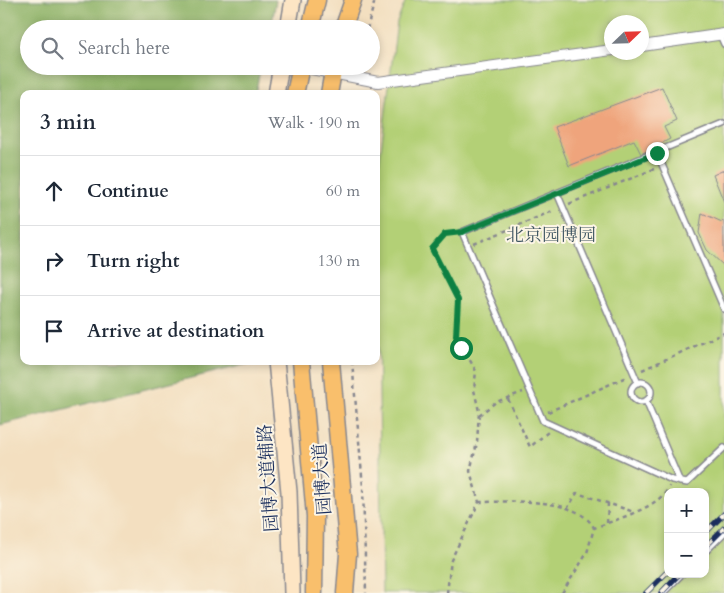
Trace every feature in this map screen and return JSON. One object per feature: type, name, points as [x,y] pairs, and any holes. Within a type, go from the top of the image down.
[{"type":"main road","points":[[312,20],[317,0]]},
{"type":"main road","points":[[346,20],[352,0]]},
{"type":"main road","points":[[296,90],[298,75]]},
{"type":"main road","points":[[330,90],[332,75]]},
{"type":"main road","name":"园博大道","points":[[301,365],[315,516],[314,593]]},
{"type":"main road","name":"园博大道","points":[[331,365],[348,554],[345,593]]},
{"type":"street","points":[[290,20],[293,0]]},
{"type":"street","points":[[649,45],[723,38]]},
{"type":"street","points":[[352,75],[378,82],[604,51]]},
{"type":"street","points":[[277,90],[279,75]]},
{"type":"street","name":"园博大道辅路","points":[[276,365],[289,492],[292,593]]},
{"type":"street","points":[[289,492],[313,490]]},
{"type":"lane","points":[[724,124],[462,232],[543,421],[680,482],[687,483],[724,448]]},
{"type":"lane","points":[[657,153],[724,308]]},
{"type":"lane","points":[[557,193],[638,383]]},
{"type":"lane","points":[[638,383],[644,383],[650,390],[650,396],[646,401],[637,401],[632,397],[633,387],[638,383]]},
{"type":"lane","points":[[646,401],[680,482]]},
{"type":"lane","points":[[709,548],[724,533]]},
{"type":"lane","points":[[663,593],[678,578]]},
{"type":"path","points":[[369,20],[375,0]]},
{"type":"path","points":[[447,593],[451,560],[479,502],[470,471],[478,443],[478,415],[474,390],[476,371],[456,336],[458,300],[432,249],[445,234],[462,232]]},
{"type":"path","points":[[352,365],[363,487],[366,593]]},
{"type":"path","points":[[478,415],[496,402],[523,392],[527,401]]},
{"type":"path","points":[[508,399],[530,447],[554,426]]},
{"type":"path","points":[[594,528],[650,505],[667,494],[672,480]]},
{"type":"path","points":[[567,509],[577,494],[634,512]]},
{"type":"path","points":[[479,502],[527,500],[567,509],[589,520],[594,528],[587,552],[562,593]]},
{"type":"path","points":[[607,523],[608,503]]},
{"type":"green space","points":[[0,0],[276,0],[273,20],[20,20],[20,75],[259,75],[256,90],[20,90],[20,365],[244,365],[0,425]]},
{"type":"green space","name":"北京园博园","points":[[406,0],[724,0],[724,593],[382,593],[380,157],[397,22]]},
{"type":"building","points":[[662,87],[677,121],[664,127],[670,139],[641,154],[634,140],[569,166],[554,127]]},
{"type":"building","points":[[724,170],[724,202],[713,175]]},
{"type":"building","points":[[702,213],[722,222],[724,220],[724,266],[707,250],[699,233]]},
{"type":"railway","points":[[709,529],[724,514]]},
{"type":"railway","points":[[709,543],[724,528]]},
{"type":"railway","points":[[646,593],[664,575]]},
{"type":"railway","points":[[661,593],[675,578]]},
{"type":"route","points":[[461,348],[456,336],[458,300],[432,249],[445,234],[462,232],[657,153]]}]
